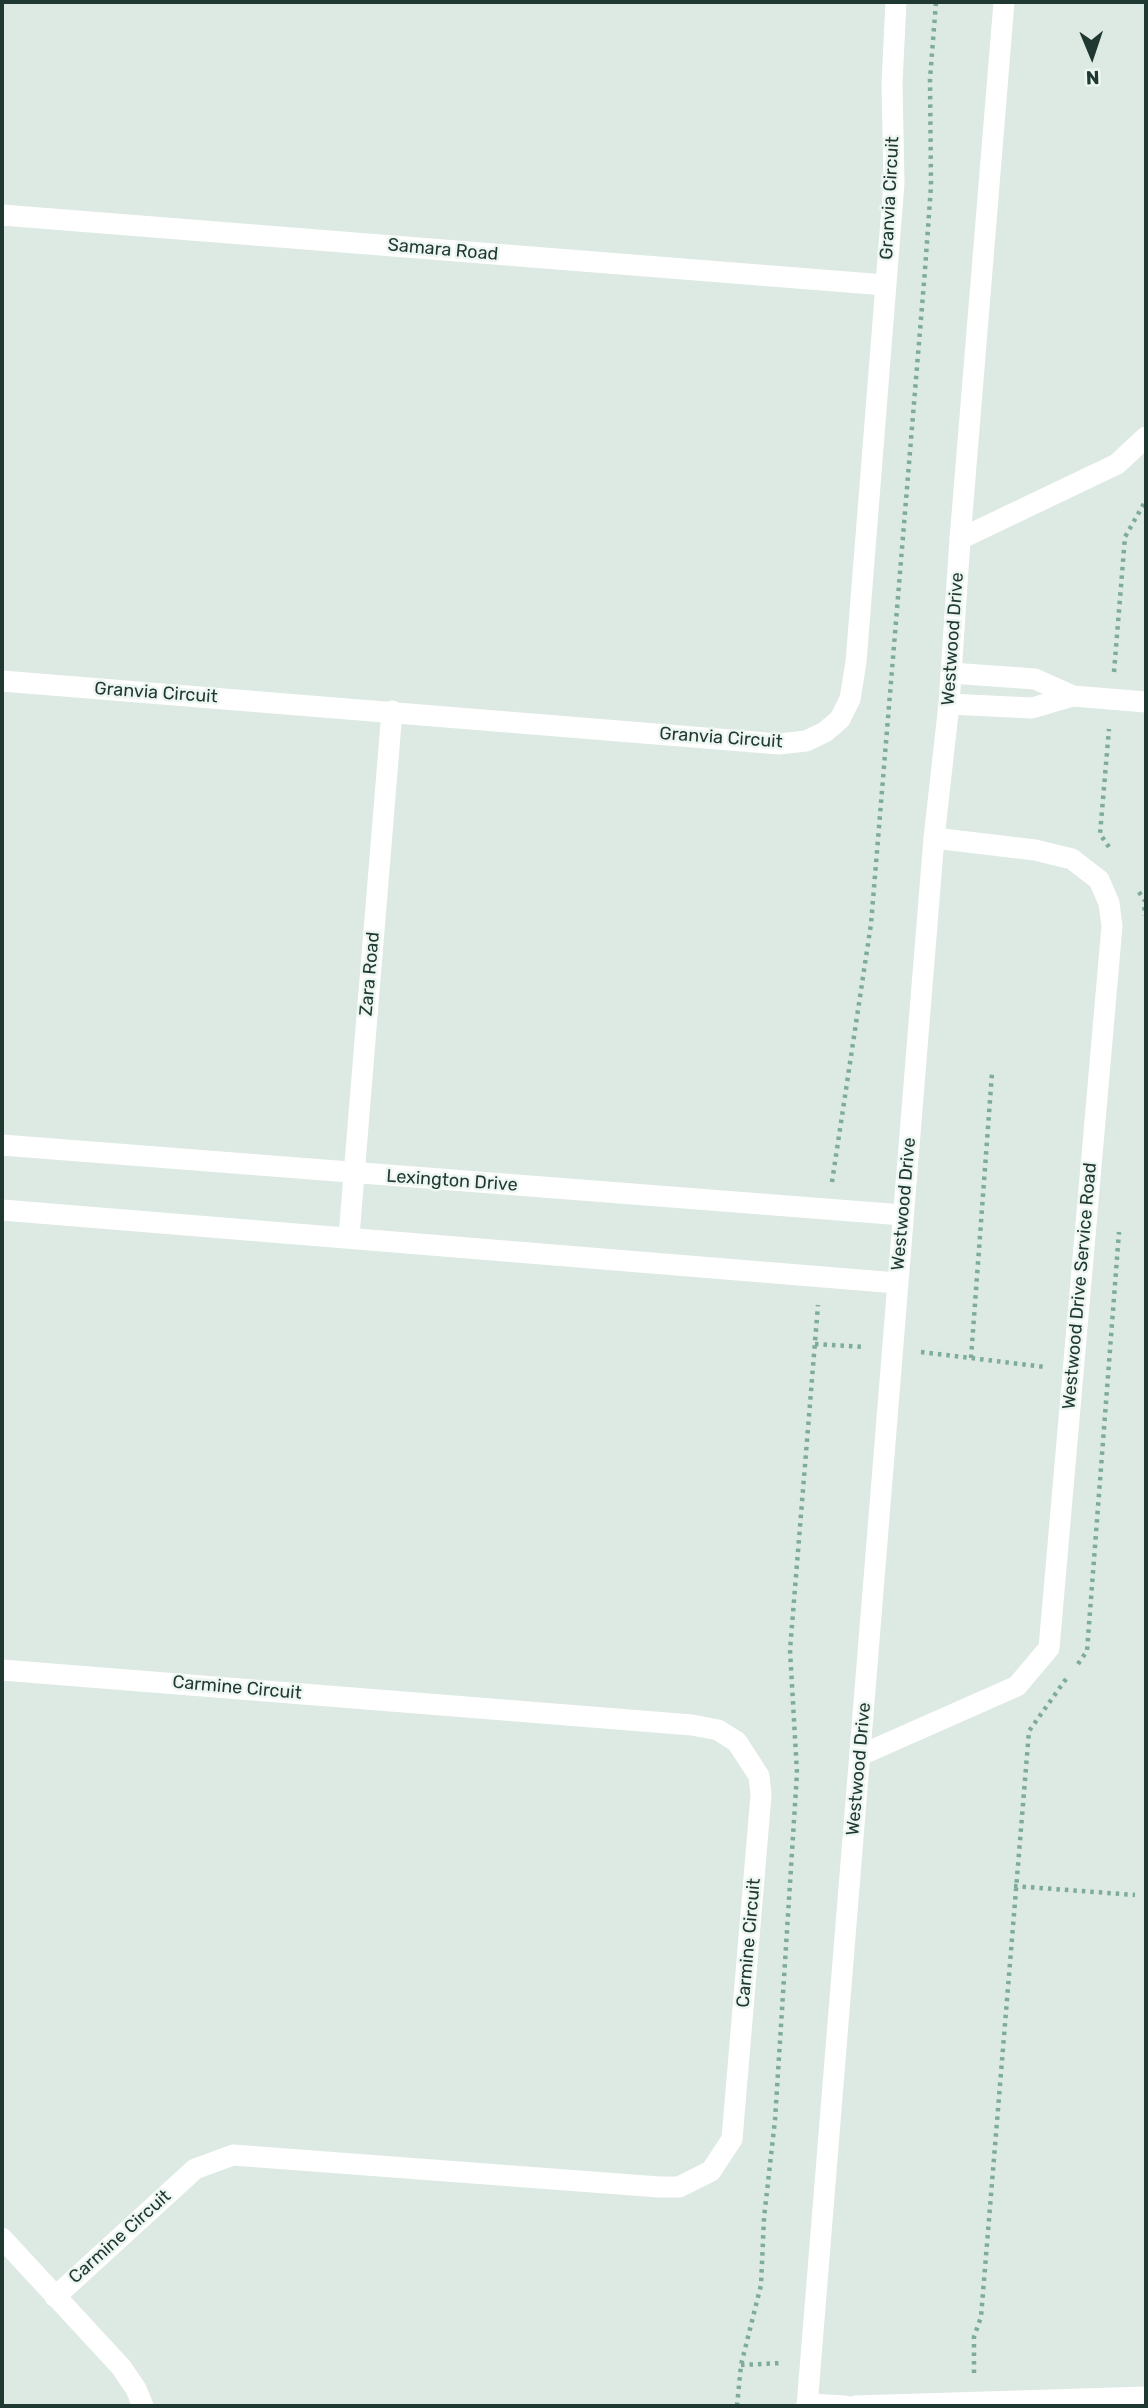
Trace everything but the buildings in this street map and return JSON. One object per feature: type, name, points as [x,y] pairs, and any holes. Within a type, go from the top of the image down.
[{"type":"street","name":"Granvia Circuit","points":[[2,681],[779,744],[806,741],[825,732],[840,719],[850,699],[856,662],[894,183],[892,83],[896,2]]},
{"type":"street","name":"Westwood Drive","points":[[807,2405],[934,838],[950,704],[960,539],[1004,2]]},
{"type":"street","name":"Samara Road","points":[[2,215],[885,285]]},
{"type":"street","points":[[960,539],[1116,464],[1146,437]]},
{"type":"street","points":[[951,673],[1035,679],[1073,696],[1146,702]]},
{"type":"street","points":[[950,704],[1032,708],[1073,696]]},
{"type":"street","name":"Zara Road","points":[[349,1236],[392,711]]},
{"type":"street","name":"Westwood Drive Service Road","points":[[860,1755],[1017,1686],[1049,1648],[1112,926],[1109,903],[1099,880],[1072,859],[1035,850],[934,838]]},
{"type":"street","name":"Lexington Drive","points":[[2,1145],[903,1215]]},
{"type":"street","points":[[2,1210],[349,1236],[897,1283]]},
{"type":"street","name":"Carmine Circuit","points":[[2,1670],[692,1725],[718,1730],[737,1742],[759,1776],[761,1795],[732,2139],[711,2171],[679,2187],[659,2187],[233,2155],[195,2169],[55,2297]]},
{"type":"street","points":[[2,2238],[121,2367],[136,2389],[143,2406]]},
{"type":"street","points":[[855,2406],[1146,2397]]},
{"type":"street","points":[[807,2405],[845,2406]]},
{"type":"path","points":[[971,1358],[992,1073]]},
{"type":"path","points":[[815,1344],[892,1348],[1108,1376]]},
{"type":"path","points":[[1014,1886],[1135,1895]]},
{"type":"path","points":[[741,2365],[810,2362]]}]
